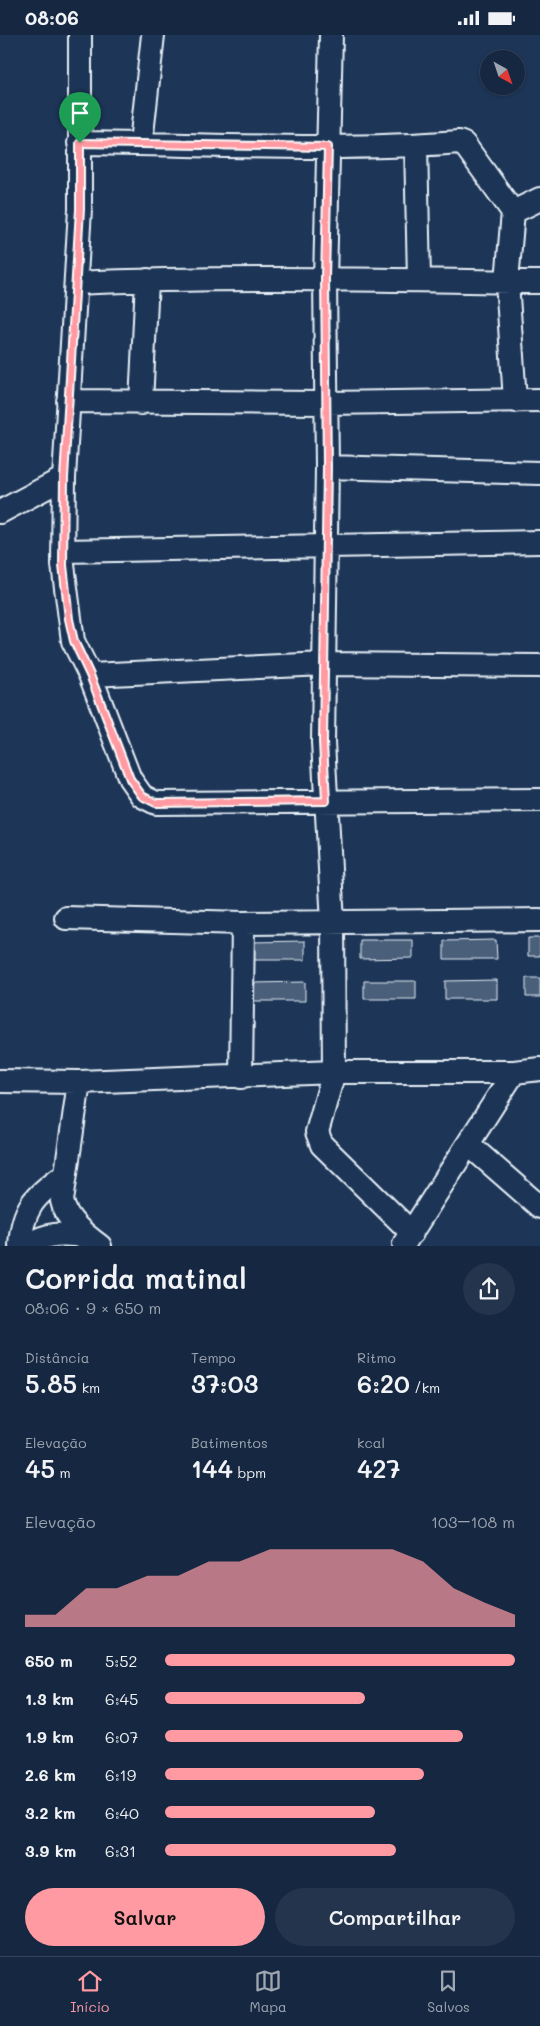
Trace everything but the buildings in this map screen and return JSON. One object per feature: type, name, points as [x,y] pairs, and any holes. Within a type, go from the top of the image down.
[{"type":"street","points":[[80,35],[80,209],[64,478],[64,551],[69,619],[74,641],[90,675],[130,779],[142,796],[156,803],[540,800]]},
{"type":"street","points":[[141,143],[153,35]]},
{"type":"street","points":[[331,35],[325,279],[327,467],[323,742],[333,923],[334,1072],[317,1132],[322,1145],[408,1240],[514,1072]]},
{"type":"street","points":[[80,143],[328,147],[461,142],[513,212],[508,281],[515,401]]},
{"type":"street","points":[[416,145],[419,279]]},
{"type":"street","points":[[513,212],[540,199]]},
{"type":"street","points":[[76,283],[147,280],[325,279],[540,282]]},
{"type":"street","points":[[141,403],[147,280]]},
{"type":"street","points":[[68,401],[326,403],[540,400]]},
{"type":"street","points":[[327,467],[540,473]]},
{"type":"street","points":[[0,512],[64,478]]},
{"type":"street","points":[[64,551],[540,542]]},
{"type":"street","points":[[90,675],[325,664],[540,666]]},
{"type":"street","points":[[66,918],[243,923],[540,920]]},
{"type":"street","points":[[241,1077],[243,923]]},
{"type":"street","points":[[0,1081],[79,1082],[334,1072],[514,1072],[540,1069]]},
{"type":"street","points":[[79,1082],[64,1175],[62,1201],[64,1210],[94,1241]]},
{"type":"street","points":[[468,1144],[540,1207]]},
{"type":"street","points":[[20,1246],[21,1230],[32,1201],[42,1190],[64,1175]]},
{"type":"street","points":[[27,1246],[48,1235],[68,1234],[94,1241]]},
{"type":"route","points":[[80,143],[328,147],[325,279],[327,467],[323,742],[326,801],[156,803],[142,796],[130,779],[99,697],[74,641],[69,619],[63,565],[64,478],[80,209],[80,143]]}]
